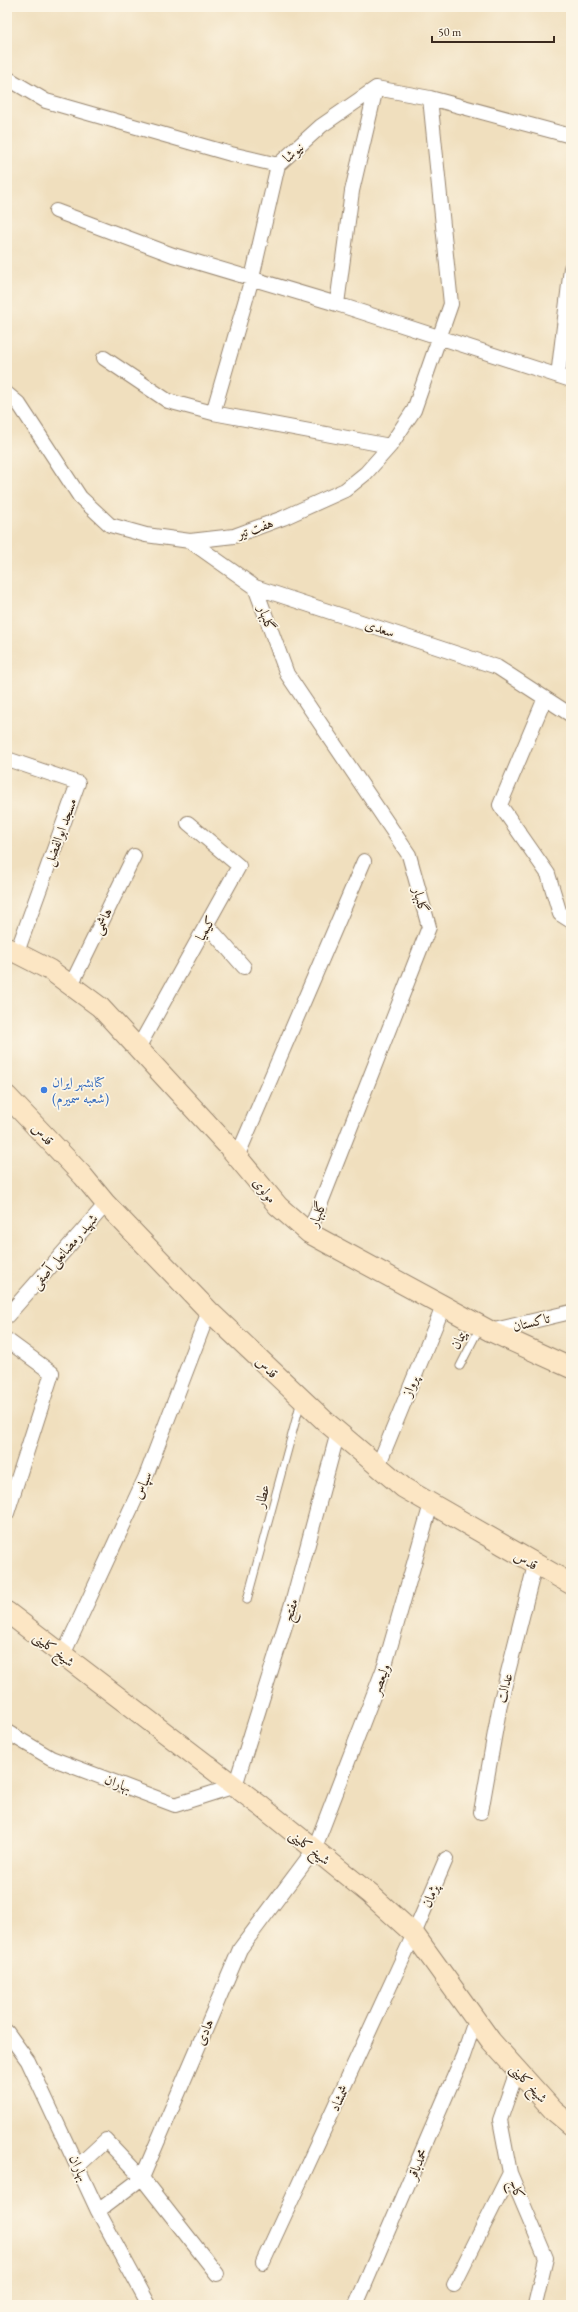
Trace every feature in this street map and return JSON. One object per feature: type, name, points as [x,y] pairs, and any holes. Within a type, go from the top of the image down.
[{"type":"street","name":"نیوشا","points":[[7,78],[46,101],[231,154],[278,165],[321,126],[376,88]]},
{"type":"street","points":[[337,304],[352,191],[376,88],[430,98],[571,136]]},
{"type":"street","name":"هفت تیر","points":[[7,394],[19,404],[80,497],[110,525],[146,535],[190,541],[234,536],[283,518],[345,490],[366,474],[390,446],[414,410],[451,304],[430,98]]},
{"type":"street","points":[[213,413],[252,278],[278,165]]},
{"type":"street","points":[[56,211],[173,255],[439,336],[564,378],[571,268]]},
{"type":"street","points":[[104,358],[168,402],[213,413],[390,446]]},
{"type":"street","name":"سعدی","points":[[190,541],[255,587],[497,667],[571,715]]},
{"type":"street","name":"گلبهار","points":[[255,587],[287,674],[409,855],[428,927],[309,1233]]},
{"type":"street","points":[[545,698],[500,805],[548,874],[560,914],[571,921]]},
{"type":"street","name":"مسجد ابوالفضل","points":[[7,759],[78,783],[12,950]]},
{"type":"street","name":"کیمیا","points":[[138,1048],[239,866],[188,823]]},
{"type":"street","name":"هاشمی","points":[[71,985],[134,856]]},
{"type":"street","points":[[237,1157],[364,861]]},
{"type":"street","points":[[207,925],[244,967]]},
{"type":"street","name":"مولوی","points":[[12,950],[50,970],[100,1007],[237,1157],[278,1206],[309,1233],[485,1329],[571,1368]]},
{"type":"street","name":"قدس","points":[[7,1096],[83,1176],[106,1204],[209,1311],[301,1400],[404,1488],[535,1565],[571,1584]]},
{"type":"street","name":"شهید رمضانعلی آصفی","points":[[7,1316],[106,1204]]},
{"type":"street","name":"پرواز","points":[[378,1466],[444,1307]]},
{"type":"street","name":"سپاس","points":[[63,1655],[146,1476],[209,1311]]},
{"type":"street","name":"تاکستان","points":[[485,1329],[571,1312]]},
{"type":"street","points":[[7,1340],[52,1373],[7,1513]]},
{"type":"street","name":"مفتح","points":[[235,1786],[293,1600],[338,1432]]},
{"type":"street","name":"ولیعصر","points":[[314,1850],[385,1665],[431,1504]]},
{"type":"street","name":"عدالت","points":[[481,1812],[500,1704],[535,1565]]},
{"type":"street","name":"شیخ کلینی","points":[[7,1612],[235,1786],[414,1934],[475,2021],[517,2071],[554,2111],[571,2125]]},
{"type":"street","name":"بهاران","points":[[7,1732],[51,1758],[175,1805],[235,1786]]},
{"type":"street","name":"هادی","points":[[98,2211],[142,2178],[240,1949],[314,1850]]},
{"type":"street","name":"پژمان","points":[[414,1934],[446,1859]]},
{"type":"street","name":"شمشاد","points":[[263,2262],[414,1934]]},
{"type":"street","name":"محمدباقر","points":[[356,2305],[460,2063],[475,2021]]},
{"type":"street","name":"بهاران","points":[[7,2032],[28,2061],[98,2211],[149,2305]]},
{"type":"street","name":"کاج","points":[[517,2071],[500,2120],[510,2173],[546,2258],[537,2304]]},
{"type":"street","points":[[78,2166],[106,2140],[142,2178],[217,2274]]},
{"type":"street","points":[[454,2285],[510,2173]]},
{"type":"lane","name":"پیمان","points":[[460,1366],[485,1329]]},
{"type":"lane","name":"عطار","points":[[247,1600],[301,1400]]},
{"type":"place","name":"کتابشهر ایران (شعبه سمیرم)","points":[[44,1090]]}]
